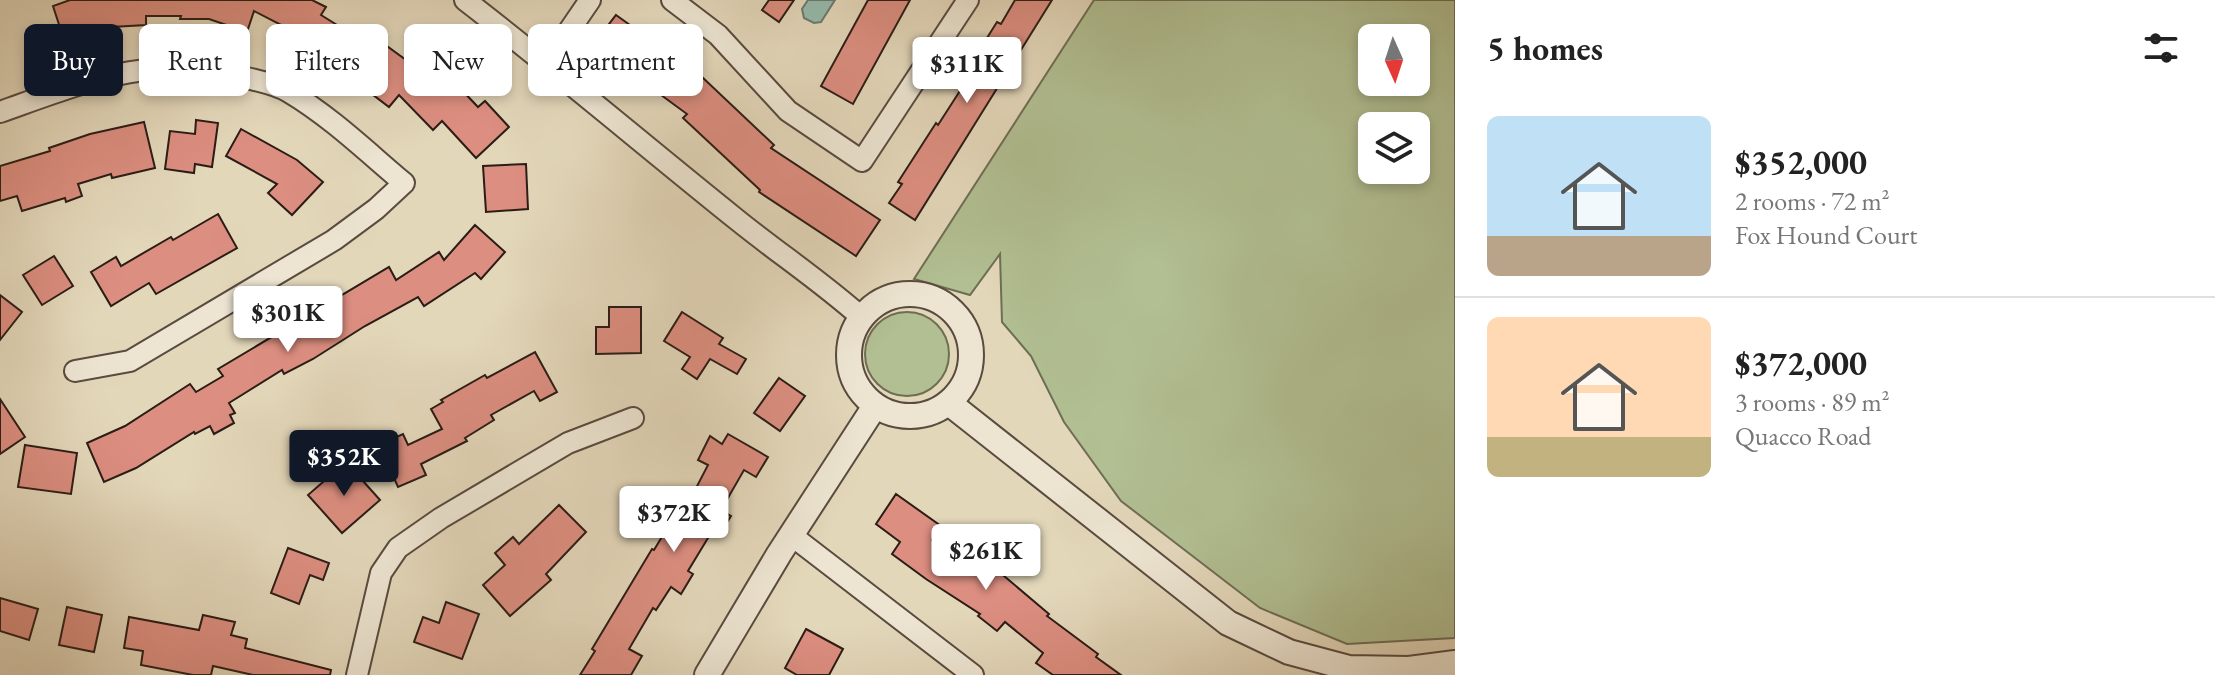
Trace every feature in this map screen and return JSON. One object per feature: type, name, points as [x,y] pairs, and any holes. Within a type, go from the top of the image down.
[{"type":"street","points":[[465,0],[528,48]]},
{"type":"street","points":[[574,24],[590,0]]},
{"type":"street","points":[[672,0],[718,35],[788,111],[862,161],[968,0]]},
{"type":"street","points":[[0,112],[99,77],[150,68],[216,70],[288,91],[404,183],[376,209],[334,240],[130,361],[75,371]]},
{"type":"street","points":[[587,96],[861,317]]},
{"type":"street","points":[[916,294],[936,300],[953,312],[965,328],[971,348],[970,368],[962,387],[949,403],[932,413],[912,416],[893,414],[875,406],[861,392],[851,375],[848,355],[852,335],[861,317],[877,304],[895,296],[916,294]]},
{"type":"street","points":[[949,403],[1228,623],[1289,652],[1349,668],[1409,669],[1455,663]]},
{"type":"street","points":[[707,675],[791,535],[875,406]]},
{"type":"street","points":[[357,675],[381,573],[398,548],[568,443],[633,418]]},
{"type":"street","points":[[791,535],[973,675]]},
{"type":"shaded area","points":[[808,0],[835,0],[821,22],[814,23],[804,18],[802,9]]},
{"type":"shaded area","points":[[1094,0],[1455,0],[1455,638],[1347,644],[1260,608],[1121,501],[1064,422],[1031,356],[1002,322],[1000,254],[970,295],[914,279]]},
{"type":"shaded area","points":[[907,312],[923,315],[937,324],[946,338],[949,354],[946,370],[937,384],[923,393],[907,396],[891,393],[877,384],[868,370],[865,354],[868,338],[877,324],[891,315]]},
{"type":"building","points":[[70,0],[312,0],[326,7],[321,15],[336,24],[279,24],[254,11],[250,24],[180,19],[181,16],[146,16],[146,24],[139,25],[59,24],[53,6]]},
{"type":"building","points":[[769,0],[794,0],[779,22],[762,10]]},
{"type":"building","points":[[868,0],[910,0],[853,104],[821,86]]},
{"type":"building","points":[[1015,0],[1052,0],[915,220],[889,203],[902,184],[898,182],[965,83],[960,81],[997,22],[1001,24]]},
{"type":"building","points":[[616,15],[629,24],[609,24]]},
{"type":"building","points":[[388,47],[404,59],[404,96],[468,96],[478,107],[485,101],[509,127],[476,158],[442,121],[433,130],[399,95],[389,107],[375,96],[388,96]]},
{"type":"building","points":[[703,78],[774,145],[771,148],[880,220],[856,256],[759,192],[683,118],[687,114],[662,96],[703,96]]},
{"type":"building","points":[[196,120],[218,123],[212,167],[195,164],[194,173],[165,169],[170,131],[195,134]]},
{"type":"building","points":[[144,122],[155,168],[112,178],[111,174],[78,184],[82,196],[66,202],[65,198],[22,211],[17,196],[0,201],[0,166],[50,151],[49,148],[90,134]]},
{"type":"building","points":[[241,129],[297,160],[323,182],[292,215],[268,193],[277,184],[226,156]]},
{"type":"building","points":[[526,164],[528,209],[486,212],[483,166]]},
{"type":"building","points":[[218,214],[237,248],[156,294],[149,283],[111,306],[91,272],[116,257],[121,266]]},
{"type":"building","points":[[475,225],[505,252],[481,279],[475,273],[424,306],[418,297],[313,359],[284,374],[282,370],[229,403],[235,413],[230,415],[234,423],[214,434],[210,426],[194,432],[136,468],[104,482],[87,443],[125,426],[190,384],[196,392],[223,376],[218,369],[389,267],[396,280],[439,252],[444,260]]},
{"type":"building","points":[[54,256],[73,286],[42,305],[23,275]]},
{"type":"building","points":[[0,295],[22,312],[0,340]]},
{"type":"building","points":[[609,307],[641,307],[641,353],[596,354],[596,327],[609,327]]},
{"type":"building","points":[[682,312],[723,338],[719,344],[746,359],[737,374],[710,359],[697,379],[682,369],[690,357],[664,341]]},
{"type":"building","points":[[535,352],[557,392],[540,401],[534,391],[491,415],[494,420],[465,438],[467,441],[421,464],[426,475],[398,487],[379,445],[403,434],[408,445],[442,429],[431,409],[443,402],[441,400]]},
{"type":"building","points":[[779,378],[805,396],[780,431],[754,413]]},
{"type":"building","points":[[0,399],[25,437],[0,454]]},
{"type":"building","points":[[728,434],[768,457],[756,477],[744,470],[721,510],[731,516],[721,532],[714,528],[688,571],[693,574],[681,594],[671,587],[656,610],[653,608],[629,649],[642,656],[631,675],[580,675],[595,651],[592,649],[652,549],[689,492],[693,494],[708,465],[698,460],[710,436],[722,444]]},
{"type":"building","points":[[25,445],[77,453],[71,494],[18,487]]},
{"type":"building","points":[[346,462],[380,500],[342,533],[308,495]]},
{"type":"building","points":[[896,494],[941,526],[932,540],[961,558],[968,547],[993,563],[991,565],[1049,614],[1047,616],[1121,675],[1053,675],[1036,663],[1043,653],[1005,622],[997,631],[978,616],[980,614],[892,554],[900,542],[876,524]]},
{"type":"building","points":[[559,505],[586,532],[546,574],[551,580],[510,616],[483,585],[505,565],[495,553],[513,537],[519,544]]},
{"type":"building","points":[[288,548],[329,563],[323,580],[310,575],[299,604],[271,593]]},
{"type":"building","points":[[0,598],[38,609],[29,640],[0,631]]},
{"type":"building","points":[[446,602],[479,614],[462,659],[414,642],[423,617],[439,623]]},
{"type":"building","points":[[67,607],[102,615],[94,652],[59,645]]},
{"type":"building","points":[[203,615],[235,622],[231,635],[247,639],[245,648],[331,670],[330,675],[253,675],[213,666],[211,675],[193,675],[141,665],[143,651],[124,648],[129,617],[199,630]]},
{"type":"building","points":[[806,629],[843,649],[829,675],[797,675],[785,668]]}]
